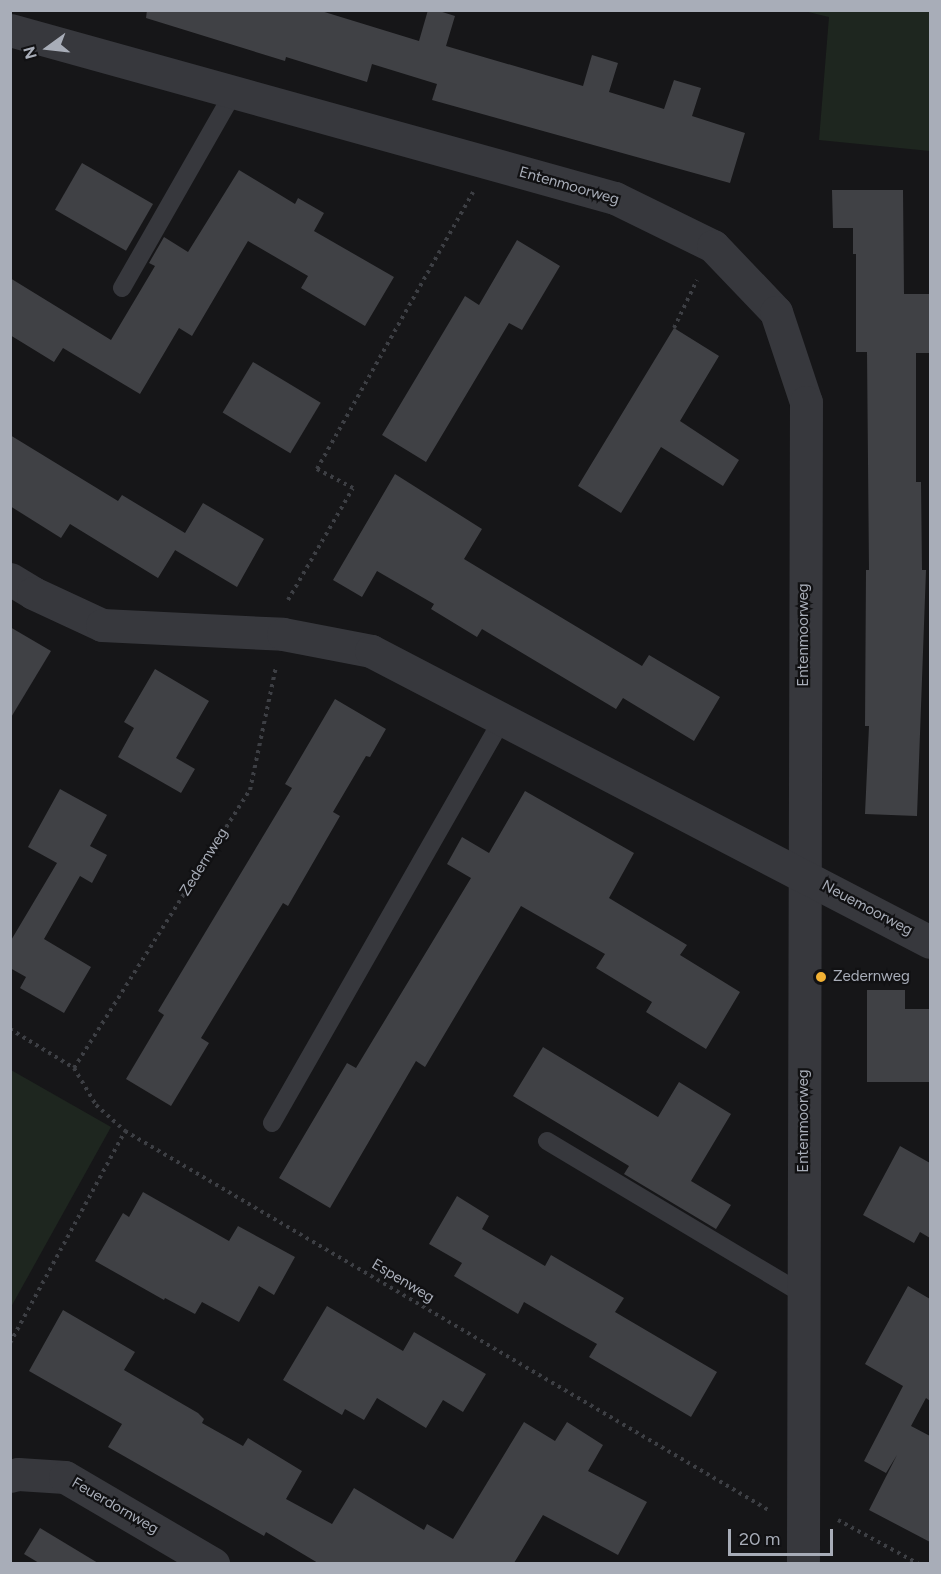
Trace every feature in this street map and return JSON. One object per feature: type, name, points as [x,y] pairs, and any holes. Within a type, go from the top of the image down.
[{"type":"street","name":"Entenmoorweg","points":[[10,30],[615,198],[713,246],[776,312],[806,402],[803,1563]]},
{"type":"street","points":[[10,579],[33,593],[102,625],[275,634],[371,651],[804,874]]},
{"type":"street","name":"Neuemoorweg","points":[[804,874],[930,942]]},
{"type":"street","name":"Feuerdornweg","points":[[10,1476],[18,1474],[65,1477],[203,1561]]},
{"type":"lane","points":[[122,288],[234,92]]},
{"type":"lane","points":[[272,1123],[503,718]]},
{"type":"lane","points":[[547,1141],[803,1294]]},
{"type":"path","points":[[275,634],[353,488],[317,469],[489,163]]},
{"type":"path","points":[[674,328],[713,246]]},
{"type":"path","name":"Zedernweg","points":[[74,1068],[250,790],[275,634]]},
{"type":"path","name":"Espenweg","points":[[10,1029],[74,1068],[96,1105],[125,1131],[803,1516],[919,1563]]},
{"type":"path","points":[[10,1343],[125,1131]]},
{"type":"shaded area","points":[[804,11],[930,11],[930,151],[819,140],[829,17]]},
{"type":"shaded area","points":[[11,1070],[111,1127],[11,1307]]},
{"type":"building","points":[[147,10],[318,10],[419,41],[428,10],[436,10],[455,16],[446,46],[583,86],[592,55],[618,63],[609,92],[664,109],[674,80],[701,88],[692,116],[745,133],[730,183],[432,100],[437,84],[372,64],[367,82],[286,57],[285,61],[146,18]]},
{"type":"building","points":[[82,163],[153,204],[126,251],[55,210]]},
{"type":"building","points":[[239,170],[295,204],[298,198],[324,213],[314,231],[394,277],[365,326],[301,288],[308,276],[248,241],[192,336],[179,328],[140,394],[63,348],[54,362],[10,335],[10,278],[111,340],[155,266],[149,263],[164,237],[188,252]]},
{"type":"building","points":[[832,190],[903,190],[904,294],[930,294],[930,353],[916,353],[916,482],[921,482],[922,570],[926,570],[917,816],[865,814],[869,726],[865,726],[866,570],[869,570],[867,352],[856,352],[856,254],[853,254],[853,228],[833,228]]},
{"type":"building","points":[[517,240],[560,266],[522,330],[509,323],[426,462],[382,435],[465,296],[479,305]]},
{"type":"building","points":[[674,328],[719,356],[680,421],[739,460],[723,486],[661,447],[621,513],[578,486]]},
{"type":"building","points":[[253,362],[321,403],[290,453],[223,413]]},
{"type":"building","points":[[10,435],[118,501],[122,495],[185,533],[203,503],[264,539],[237,587],[175,550],[158,578],[70,524],[61,538],[10,506]]},
{"type":"building","points":[[395,474],[482,529],[464,559],[642,666],[649,655],[720,697],[694,741],[623,698],[616,709],[482,629],[477,637],[431,609],[434,604],[377,571],[362,597],[333,580]]},
{"type":"building","points":[[10,627],[51,651],[10,719]]},
{"type":"building","points":[[155,669],[209,701],[176,758],[195,769],[181,793],[118,757],[134,728],[124,722]]},
{"type":"building","points":[[335,699],[386,729],[370,757],[366,756],[333,812],[340,816],[288,906],[283,903],[201,1038],[209,1043],[171,1106],[126,1079],[164,1015],[158,1011],[292,788],[285,784]]},
{"type":"building","points":[[60,789],[107,815],[90,846],[107,855],[92,883],[80,876],[44,939],[91,967],[64,1013],[20,988],[26,977],[10,968],[10,942],[57,863],[28,847]]},
{"type":"building","points":[[525,791],[634,853],[609,898],[687,945],[680,955],[740,992],[706,1049],[646,1012],[652,1002],[596,968],[605,954],[521,906],[425,1067],[416,1061],[330,1208],[279,1178],[347,1063],[356,1068],[471,878],[447,864],[462,837],[489,853]]},
{"type":"building","points":[[867,990],[905,990],[905,1009],[930,1009],[930,1082],[867,1082]]},
{"type":"building","points":[[543,1047],[658,1117],[679,1082],[731,1114],[691,1181],[731,1205],[716,1229],[624,1174],[629,1166],[513,1096]]},
{"type":"building","points":[[900,1146],[930,1163],[930,1238],[920,1232],[914,1243],[863,1215]]},
{"type":"building","points":[[143,1192],[229,1241],[238,1226],[295,1257],[274,1295],[259,1286],[239,1322],[202,1302],[195,1314],[165,1298],[164,1300],[95,1261],[123,1213],[129,1217]]},
{"type":"building","points":[[457,1196],[489,1216],[482,1229],[545,1266],[551,1255],[624,1298],[615,1312],[717,1372],[691,1417],[589,1357],[597,1344],[524,1302],[518,1314],[454,1276],[462,1263],[429,1244]]},
{"type":"building","points":[[908,1286],[930,1299],[930,1401],[926,1398],[911,1426],[930,1436],[930,1542],[869,1510],[897,1455],[886,1473],[864,1461],[903,1386],[865,1364]]},
{"type":"building","points":[[327,1306],[403,1351],[414,1332],[486,1374],[463,1412],[443,1400],[426,1428],[377,1398],[364,1420],[345,1409],[342,1415],[283,1380]]},
{"type":"building","points":[[63,1310],[135,1352],[124,1370],[198,1413],[204,1419],[202,1423],[243,1446],[248,1438],[302,1471],[286,1499],[332,1524],[354,1488],[424,1530],[427,1524],[453,1539],[524,1422],[555,1441],[567,1422],[603,1445],[588,1471],[647,1502],[618,1555],[543,1515],[514,1563],[318,1563],[266,1532],[264,1536],[108,1447],[122,1424],[29,1371]]},
{"type":"building","points":[[40,1528],[98,1563],[39,1563],[24,1554]]},
{"type":"place","name":"Zedernweg","points":[[821,977]]}]
